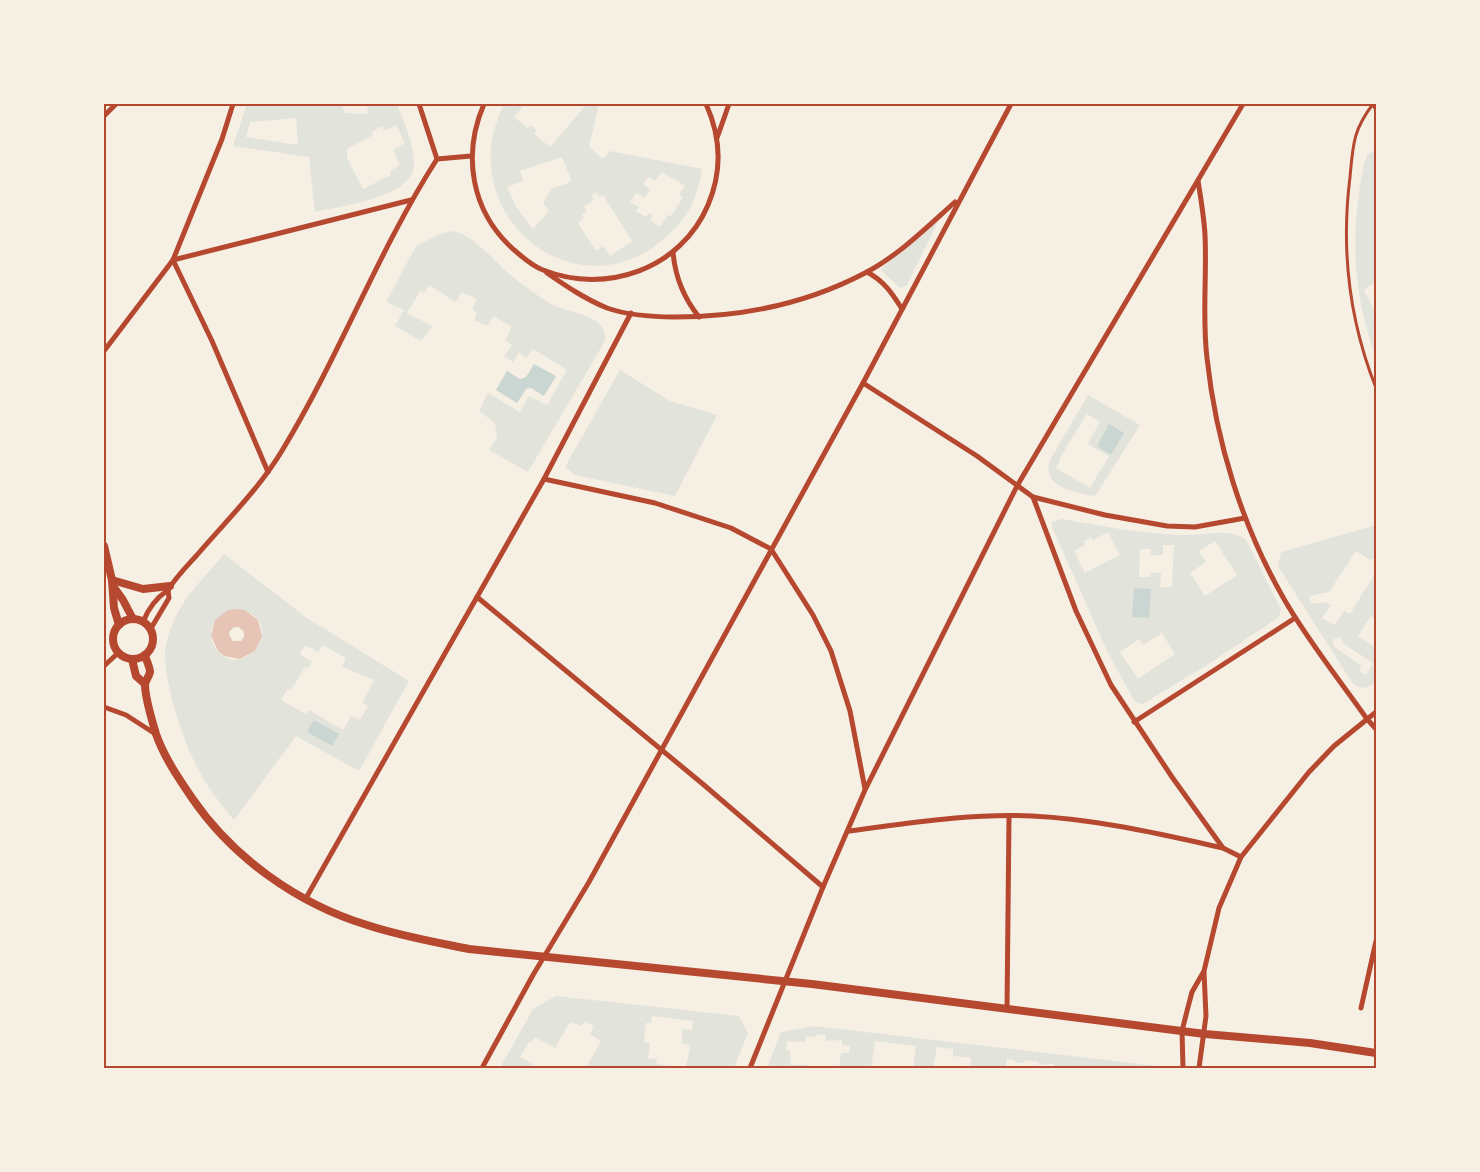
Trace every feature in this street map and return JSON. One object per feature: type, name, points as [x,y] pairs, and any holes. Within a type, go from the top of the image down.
[{"type":"main road","points":[[104,546],[112,583],[114,608],[120,625]]},
{"type":"main road","points":[[112,583],[142,589],[169,588]]},
{"type":"main road","points":[[112,583],[133,620]]},
{"type":"main road","points":[[133,620],[142,622],[152,635],[151,646],[145,655],[132,659],[126,658],[118,653],[113,642],[116,630],[120,625],[133,620]]},
{"type":"main road","points":[[145,655],[150,673],[145,684]]},
{"type":"main road","points":[[132,659],[136,676],[145,684],[157,735],[187,791],[218,832],[262,871],[306,898],[337,914],[393,933],[469,949],[785,982],[1205,1034],[1310,1043],[1377,1053]]},
{"type":"street","points":[[104,116],[116,104]]},
{"type":"street","points":[[104,351],[173,260],[222,139],[232,104]]},
{"type":"street","points":[[419,104],[437,159]]},
{"type":"street","points":[[484,104],[473,134],[471,156],[473,179],[479,201],[489,221],[503,240],[519,255],[590,300],[608,308],[631,313],[699,317],[764,310],[796,301],[867,272],[901,248],[958,199]]},
{"type":"street","points":[[541,269],[572,278],[608,279],[642,270],[673,252],[696,227],[711,196],[718,163],[717,140],[706,104]]},
{"type":"street","points":[[717,140],[729,104]]},
{"type":"street","points":[[482,1068],[661,750],[862,383],[958,199],[1011,104]]},
{"type":"street","points":[[750,1068],[823,887],[866,790],[1017,486],[1243,104]]},
{"type":"street","points":[[1373,104],[1377,108]]},
{"type":"street","points":[[437,159],[471,156]]},
{"type":"street","points":[[142,622],[151,606],[268,472],[283,449],[322,378],[411,200],[437,159]]},
{"type":"street","points":[[1198,181],[1205,236],[1204,291],[1208,366],[1225,453],[1245,518],[1295,618],[1377,729]]},
{"type":"street","points":[[173,260],[411,200]]},
{"type":"street","points":[[673,252],[679,283],[688,303],[699,317]]},
{"type":"street","points":[[173,260],[212,341],[268,472]]},
{"type":"street","points":[[867,272],[879,279],[902,309]]},
{"type":"street","points":[[306,898],[544,479],[631,313]]},
{"type":"street","points":[[862,383],[942,433],[1033,497],[1105,515],[1167,526],[1195,527],[1245,518]]},
{"type":"street","points":[[544,479],[626,495],[677,509],[730,528],[771,549],[813,615],[831,651],[850,711],[866,790]]},
{"type":"street","points":[[1033,497],[1076,611],[1111,685],[1134,722],[1223,848]]},
{"type":"street","points":[[150,630],[169,598],[169,588]]},
{"type":"street","points":[[477,597],[823,887]]},
{"type":"street","points":[[1134,722],[1295,618]]},
{"type":"street","points":[[104,666],[118,653]]},
{"type":"street","points":[[104,707],[126,715],[157,735]]},
{"type":"street","points":[[1183,1068],[1182,1031],[1192,992],[1204,970],[1219,908],[1241,856],[1309,772],[1334,746],[1377,712]]},
{"type":"street","points":[[1007,1009],[1009,817]]},
{"type":"street","points":[[849,831],[949,818],[1056,818],[1121,827],[1223,848],[1241,856]]},
{"type":"street","points":[[1361,1008],[1377,941]]},
{"type":"street","points":[[1199,1068],[1206,1016],[1204,970]]},
{"type":"lane","points":[[1373,104],[1360,123],[1354,140],[1347,201],[1346,236],[1348,279],[1354,317],[1363,355],[1377,388]]},
{"type":"shaded area","points":[[247,104],[325,104],[342,106],[345,113],[367,114],[368,104],[397,104],[411,142],[414,166],[410,177],[401,186],[388,193],[373,199],[315,212],[309,157],[233,146]],"holes":[[[296,118],[298,145],[246,137],[250,122]],[[396,125],[405,143],[393,150],[400,165],[390,171],[391,175],[363,189],[347,158],[347,149],[373,135],[372,132],[382,126],[385,131]]]},
{"type":"shaded area","points":[[504,104],[525,104],[514,117],[528,128],[531,125],[537,130],[534,134],[550,147],[586,105],[584,104],[599,104],[589,147],[603,159],[610,151],[702,169],[692,204],[681,222],[667,236],[630,260],[603,266],[576,264],[551,255],[528,240],[510,220],[497,195],[491,166],[491,150],[495,126]],"holes":[[[562,157],[571,179],[567,184],[552,188],[543,203],[549,211],[533,229],[516,207],[507,187],[523,181],[520,171]],[[662,172],[685,186],[679,194],[683,197],[671,216],[668,215],[660,227],[650,220],[653,215],[649,213],[646,217],[636,211],[639,207],[630,202],[636,193],[645,198],[650,189],[643,184],[648,177],[655,181]],[[596,192],[599,197],[603,195],[632,241],[610,256],[603,246],[596,251],[578,223],[587,211],[584,206],[594,200],[591,196]]]},
{"type":"shaded area","points":[[1376,149],[1376,282],[1364,290],[1376,314],[1373,317],[1376,323],[1376,358],[1362,309],[1355,238],[1364,164],[1367,155]]},
{"type":"shaded area","points":[[939,219],[907,285],[900,288],[881,270],[882,268]]},
{"type":"shaded area","points":[[454,231],[476,243],[508,273],[544,300],[556,307],[594,320],[604,332],[605,341],[528,472],[489,450],[497,437],[495,423],[479,411],[488,393],[520,412],[529,396],[547,405],[567,370],[533,349],[526,358],[519,352],[513,362],[504,356],[512,345],[505,341],[512,327],[494,316],[487,326],[474,320],[477,313],[472,309],[477,299],[462,292],[456,302],[429,285],[424,293],[420,291],[407,313],[433,326],[421,341],[395,326],[404,310],[386,302],[416,246],[440,234]]},
{"type":"shaded area","points":[[534,364],[556,376],[544,396],[531,388],[526,389],[517,403],[496,390],[507,371],[520,379],[526,377]]},
{"type":"shaded area","points":[[620,370],[670,401],[717,415],[675,496],[575,475],[565,467]]},
{"type":"shaded area","points":[[1088,395],[1140,425],[1095,496],[1070,490],[1055,483],[1050,477],[1050,460]],"holes":[[[1087,414],[1100,422],[1088,444],[1109,456],[1090,488],[1056,468],[1059,459]]]},
{"type":"shaded area","points":[[1109,424],[1124,433],[1111,455],[1097,446]]},
{"type":"shaded area","points":[[1062,519],[1152,533],[1183,535],[1225,533],[1241,536],[1246,540],[1281,609],[1279,617],[1143,704],[1135,702],[1107,651],[1052,527],[1052,522]],"holes":[[[1108,532],[1120,555],[1085,573],[1074,551],[1085,545],[1084,541],[1091,537],[1093,540]],[[1215,541],[1237,575],[1205,596],[1190,573],[1206,562],[1199,551]],[[1163,545],[1174,545],[1172,587],[1160,587],[1161,573],[1151,573],[1150,577],[1139,577],[1140,549],[1151,549],[1151,555],[1163,555]],[[1162,633],[1175,654],[1138,679],[1120,652],[1139,639],[1143,645]]]},
{"type":"shaded area","points":[[1376,525],[1376,557],[1370,560],[1356,551],[1329,592],[1309,596],[1311,604],[1326,602],[1331,605],[1322,618],[1335,625],[1344,611],[1350,614],[1376,572],[1376,619],[1371,616],[1358,636],[1376,648],[1376,683],[1363,688],[1351,681],[1278,566],[1281,552]],"holes":[[[1341,637],[1344,644],[1373,663],[1366,675],[1359,671],[1362,666],[1334,647],[1332,640]]]},
{"type":"shaded area","points":[[224,554],[307,618],[409,681],[359,771],[296,736],[234,820],[209,788],[185,740],[173,704],[165,656],[168,638],[178,612]],"holes":[[[237,609],[253,615],[260,624],[261,635],[257,646],[249,655],[239,659],[227,658],[216,649],[211,636],[214,623],[224,614]],[[305,645],[318,652],[323,645],[346,658],[342,667],[374,680],[362,703],[368,706],[360,720],[351,716],[343,730],[309,710],[306,714],[281,700],[288,688],[291,690],[305,667],[308,668],[312,662],[300,654]]]},
{"type":"shaded area","points":[[1134,588],[1151,589],[1149,618],[1132,617]]},
{"type":"shaded area","points":[[314,720],[339,734],[332,746],[307,732]]},
{"type":"shaded area","points":[[556,996],[739,1016],[748,1033],[734,1068],[686,1068],[586,1068],[601,1041],[590,1034],[594,1026],[585,1021],[581,1026],[570,1022],[555,1048],[535,1037],[529,1042],[520,1057],[533,1064],[530,1068],[500,1068],[533,1009]],"holes":[[[652,1016],[693,1021],[692,1030],[682,1029],[682,1044],[690,1045],[686,1068],[656,1064],[657,1059],[648,1058],[650,1043],[644,1042],[646,1023],[651,1023]]]},
{"type":"shaded area","points":[[814,1026],[1159,1068],[1054,1068],[1054,1064],[1039,1065],[1039,1062],[1024,1060],[1024,1063],[1007,1059],[1005,1068],[980,1068],[971,1066],[971,1058],[953,1056],[953,1049],[937,1047],[933,1068],[913,1068],[916,1046],[875,1041],[871,1068],[839,1068],[841,1053],[849,1053],[850,1046],[842,1045],[842,1040],[826,1041],[826,1035],[817,1034],[816,1037],[806,1036],[805,1042],[787,1041],[786,1050],[790,1051],[791,1065],[808,1065],[808,1068],[767,1068],[781,1032]]},
{"type":"building","points":[[228,610],[245,610],[258,620],[262,636],[255,651],[240,659],[224,656],[218,651],[211,636],[215,620]],"holes":[[[234,627],[239,627],[244,632],[244,637],[241,641],[233,641],[229,632]]]}]
